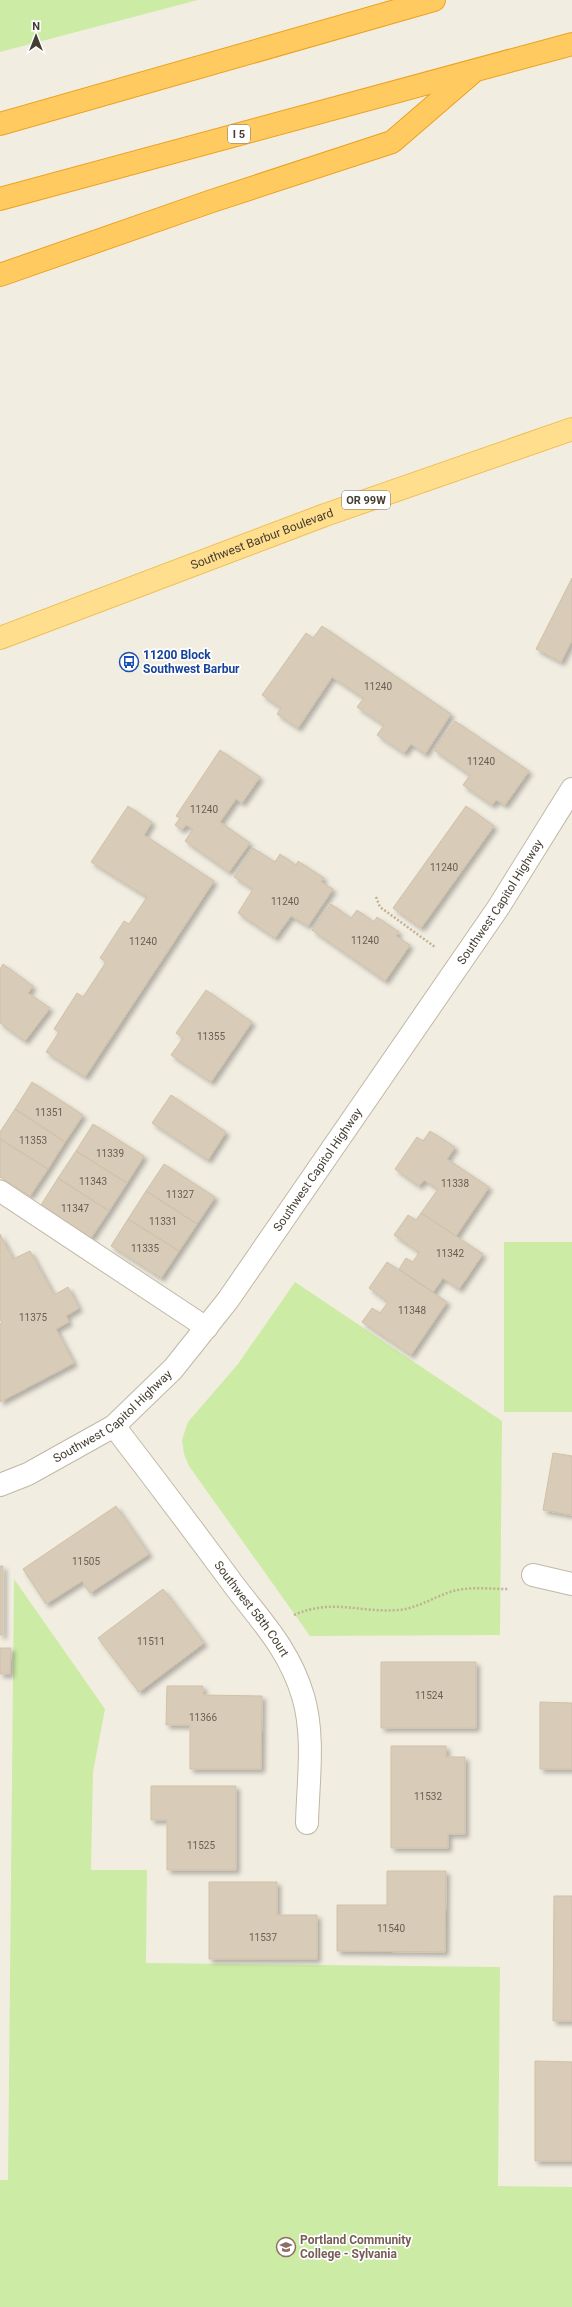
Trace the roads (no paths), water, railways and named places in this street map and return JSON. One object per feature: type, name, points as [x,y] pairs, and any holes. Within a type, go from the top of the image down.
[{"type":"highway","points":[[0,124],[434,0]]},
{"type":"highway","name":"I 5","points":[[0,199],[478,68],[572,44]]},
{"type":"highway","points":[[0,275],[202,204],[392,142],[478,68]]},
{"type":"main road","name":"Southwest Barbur Boulevard","points":[[0,638],[325,515],[572,429]]},
{"type":"street","name":"Southwest Capitol Highway","points":[[0,1485],[28,1474],[114,1426],[168,1374],[206,1328],[228,1300],[498,908],[572,789]]},
{"type":"street","name":"Southwest 58th Court","points":[[114,1426],[234,1585],[268,1626],[290,1663],[303,1696],[308,1722],[307,1823]]},
{"type":"street","points":[[533,1575],[572,1584]]},
{"type":"lane","points":[[0,1191],[206,1328]]},
{"type":"place","name":"11200 Block Southwest Barbur","points":[[129,662]]},
{"type":"place","name":"Portland Community College - Sylvania","points":[[286,2247]]}]
